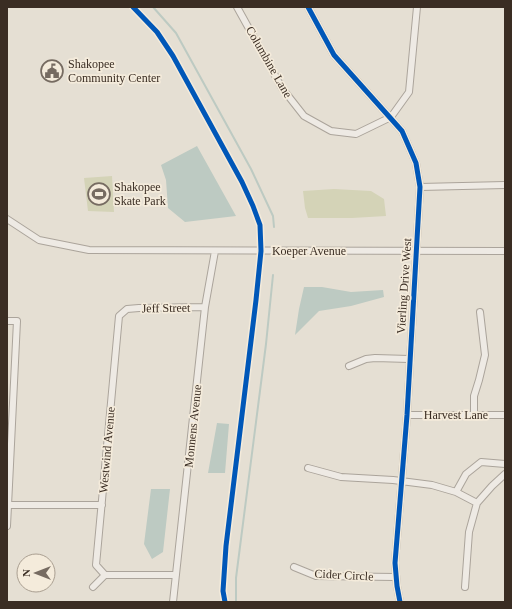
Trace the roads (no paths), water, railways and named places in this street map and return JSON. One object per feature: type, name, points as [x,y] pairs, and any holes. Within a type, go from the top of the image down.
[{"type":"street","name":"Columbine Lane","points":[[237,7],[282,88],[304,116],[331,130],[356,134],[391,117]]},
{"type":"street","name":"Vierling Drive West","points":[[308,7],[334,55],[402,130],[416,163],[420,187],[407,415],[395,564],[400,602]]},
{"type":"street","points":[[391,117],[409,92],[417,7]]},
{"type":"street","points":[[420,187],[505,185]]},
{"type":"street","name":"Koeper Avenue","points":[[7,219],[39,240],[89,250],[505,250]]},
{"type":"street","name":"Monnens Avenue","points":[[173,602],[205,307],[215,251]]},
{"type":"street","name":"Jeff Street","points":[[127,309],[205,307]]},
{"type":"street","name":"Westwind Avenue","points":[[105,576],[96,565],[118,316],[127,309]]},
{"type":"street","points":[[474,415],[474,396],[485,355],[480,312]]},
{"type":"street","points":[[7,321],[16,321],[7,526]]},
{"type":"street","points":[[349,366],[366,359],[410,359]]},
{"type":"street","name":"Harvest Lane","points":[[407,415],[505,415]]},
{"type":"street","points":[[456,492],[466,474],[481,462],[505,464]]},
{"type":"street","points":[[308,468],[341,477],[402,481],[432,485],[456,492],[477,503]]},
{"type":"street","points":[[465,587],[469,532],[477,503],[505,474]]},
{"type":"street","points":[[8,505],[102,505]]},
{"type":"street","name":"Cider Circle","points":[[294,567],[316,576],[396,577]]},
{"type":"street","points":[[93,588],[105,576],[176,576]]},
{"type":"waterway","points":[[153,7],[176,33],[251,169],[273,216],[274,227]]},
{"type":"waterway","points":[[236,602],[236,578],[266,344],[273,275]]},
{"type":"place","name":"Shakopee Community Center","points":[[52,71]]},
{"type":"place","name":"Shakopee Skate Park","points":[[99,194]]}]
